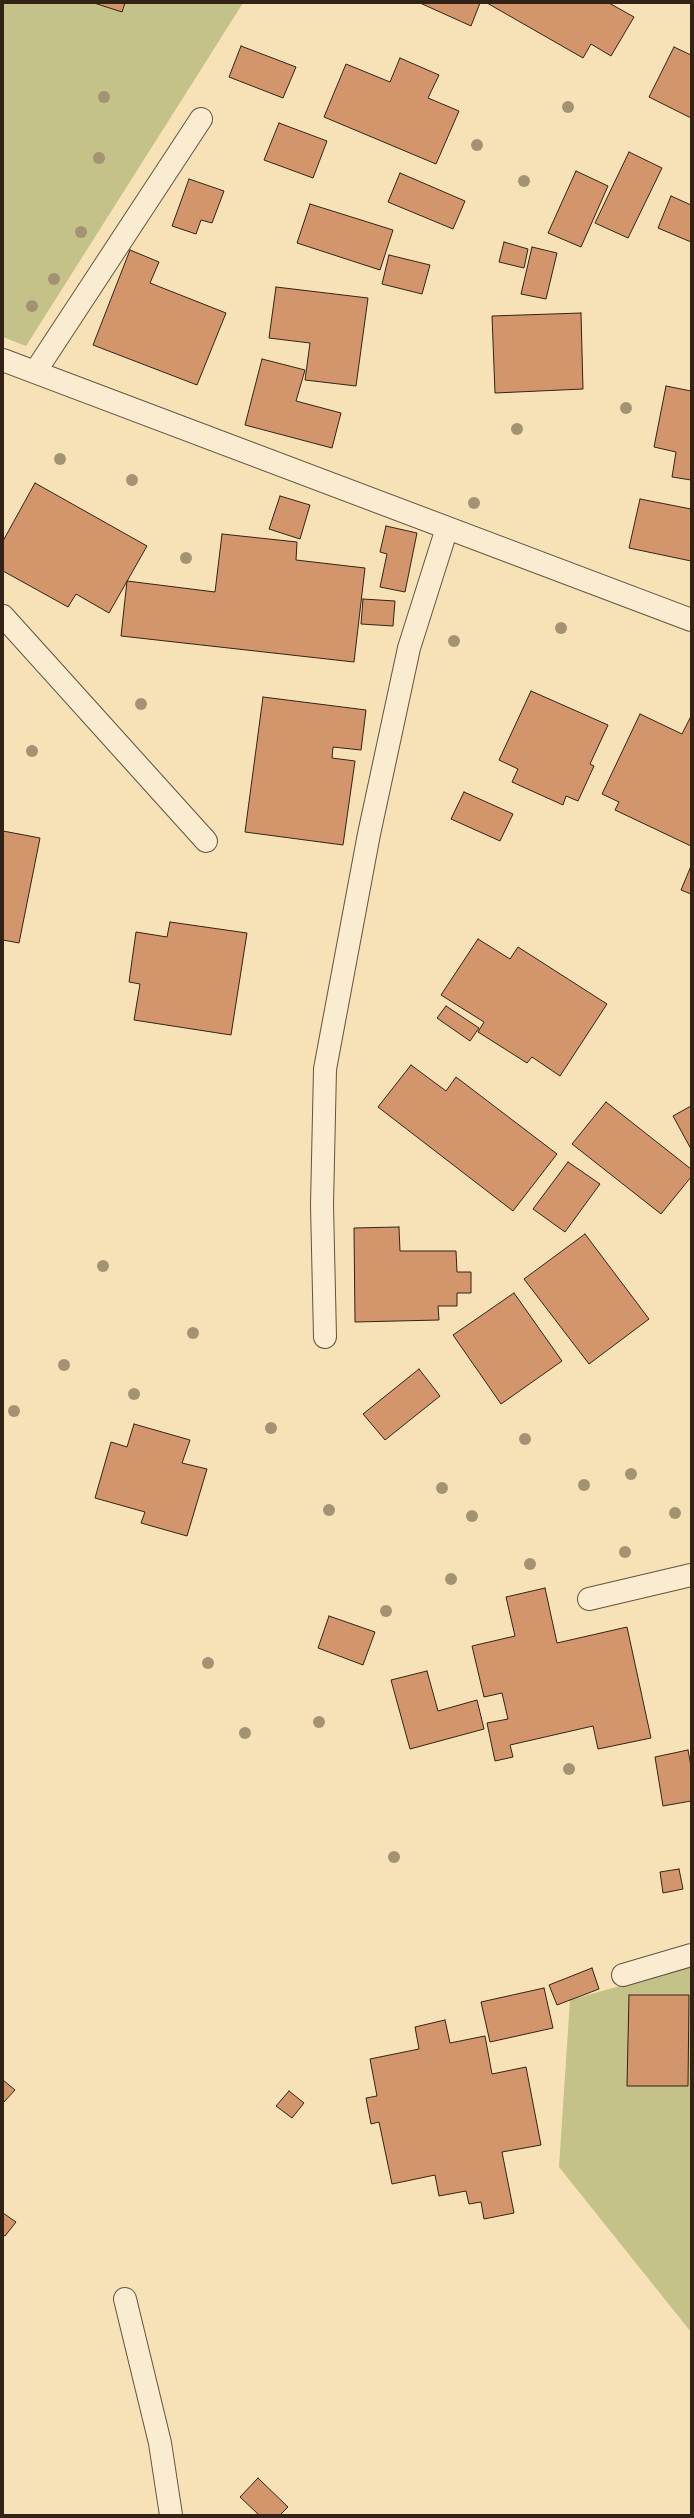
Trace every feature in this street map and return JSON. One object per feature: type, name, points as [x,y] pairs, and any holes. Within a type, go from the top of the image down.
[{"type":"street","points":[[35,372],[201,119]]},
{"type":"street","points":[[3,360],[691,620]]},
{"type":"street","points":[[325,1337],[322,1205],[325,1069],[369,834],[409,648],[447,528]]},
{"type":"street","points":[[3,616],[206,841]]},
{"type":"street","points":[[589,1599],[691,1575]]},
{"type":"street","points":[[623,1975],[691,1955]]},
{"type":"street","points":[[125,2299],[160,2443],[171,2515]]},
{"type":"shaded area","points":[[3,3],[243,3],[26,346],[3,337]]},
{"type":"shaded area","points":[[691,1966],[691,2332],[559,2167],[570,2000]]},
{"type":"building","points":[[94,3],[125,3],[122,12]]},
{"type":"building","points":[[420,3],[480,3],[471,26]]},
{"type":"building","points":[[487,3],[609,3],[634,17],[611,56],[591,44],[583,58]]},
{"type":"building","points":[[241,46],[296,67],[283,98],[229,77]]},
{"type":"building","points":[[674,47],[691,55],[691,118],[649,97]]},
{"type":"building","points":[[400,58],[439,75],[428,98],[459,111],[436,164],[324,117],[346,64],[390,82]]},
{"type":"building","points":[[279,123],[327,141],[313,178],[264,160]]},
{"type":"building","points":[[629,152],[662,168],[628,238],[595,223]]},
{"type":"building","points":[[576,171],[608,186],[581,247],[548,233]]},
{"type":"building","points":[[400,173],[465,201],[453,229],[388,202]]},
{"type":"building","points":[[189,179],[224,191],[212,223],[201,220],[196,234],[172,226]]},
{"type":"building","points":[[671,196],[691,205],[691,242],[658,228]]},
{"type":"building","points":[[310,204],[393,230],[380,270],[297,243]]},
{"type":"building","points":[[504,242],[528,249],[524,268],[499,262]]},
{"type":"building","points":[[532,247],[557,253],[546,299],[521,294]]},
{"type":"building","points":[[130,250],[159,262],[150,283],[226,313],[197,385],[93,345]]},
{"type":"building","points":[[389,255],[430,265],[422,294],[382,284]]},
{"type":"building","points":[[276,287],[368,298],[356,386],[305,380],[310,343],[269,338]]},
{"type":"building","points":[[581,313],[583,389],[495,393],[492,316]]},
{"type":"building","points":[[262,359],[305,370],[296,401],[341,413],[332,448],[245,425]]},
{"type":"building","points":[[666,386],[691,391],[691,480],[672,477],[676,452],[654,447]]},
{"type":"building","points":[[35,483],[147,546],[109,613],[76,594],[68,607],[3,571],[3,541]]},
{"type":"building","points":[[280,496],[310,505],[300,539],[269,529]]},
{"type":"building","points":[[640,499],[691,509],[691,561],[629,548]]},
{"type":"building","points":[[386,526],[417,533],[405,592],[380,587],[387,554],[380,552]]},
{"type":"building","points":[[222,534],[297,542],[296,560],[365,568],[354,662],[121,636],[127,581],[215,592]]},
{"type":"building","points":[[363,599],[395,601],[393,626],[361,624]]},
{"type":"building","points":[[531,691],[608,725],[590,764],[594,766],[578,801],[566,796],[563,805],[512,782],[518,769],[499,760]]},
{"type":"building","points":[[263,697],[366,710],[361,750],[333,747],[332,758],[355,761],[343,845],[245,832]]},
{"type":"building","points":[[640,714],[682,734],[691,716],[691,846],[615,810],[619,802],[602,794]]},
{"type":"building","points":[[464,792],[513,814],[500,841],[451,819]]},
{"type":"building","points":[[3,831],[40,838],[19,943],[3,940]]},
{"type":"building","points":[[691,866],[691,894],[681,890]]},
{"type":"building","points":[[170,922],[247,933],[231,1035],[134,1020],[140,984],[129,982],[136,932],[167,937]]},
{"type":"building","points":[[478,939],[510,959],[518,947],[607,1004],[560,1076],[532,1057],[527,1063],[478,1032],[484,1022],[441,995]]},
{"type":"building","points":[[446,1006],[479,1028],[470,1041],[437,1018]]},
{"type":"building","points":[[411,1065],[446,1091],[456,1077],[557,1154],[513,1211],[378,1107]]},
{"type":"building","points":[[606,1102],[691,1169],[691,1177],[661,1214],[572,1144]]},
{"type":"building","points":[[691,1106],[691,1149],[673,1116]]},
{"type":"building","points":[[568,1162],[600,1184],[565,1232],[533,1209]]},
{"type":"building","points":[[399,1227],[400,1251],[456,1251],[457,1272],[471,1272],[471,1293],[457,1293],[457,1306],[438,1306],[439,1320],[355,1322],[354,1228]]},
{"type":"building","points":[[585,1234],[649,1319],[589,1364],[524,1279]]},
{"type":"building","points":[[514,1293],[562,1361],[501,1404],[453,1335]]},
{"type":"building","points":[[419,1369],[440,1396],[385,1440],[363,1414]]},
{"type":"building","points":[[134,1424],[190,1440],[182,1463],[207,1469],[187,1536],[141,1523],[145,1512],[95,1498],[111,1442],[127,1447]]},
{"type":"building","points":[[545,1588],[557,1643],[627,1627],[651,1738],[598,1749],[593,1726],[510,1745],[513,1757],[495,1761],[487,1723],[508,1719],[502,1693],[484,1697],[472,1646],[515,1636],[506,1597]]},
{"type":"building","points":[[329,1616],[375,1632],[363,1665],[318,1648]]},
{"type":"building","points":[[427,1671],[438,1711],[477,1700],[484,1729],[410,1749],[391,1680]]},
{"type":"building","points":[[688,1750],[691,1766],[691,1801],[663,1806],[655,1757]]},
{"type":"building","points":[[679,1869],[683,1889],[663,1893],[660,1872]]},
{"type":"building","points":[[592,1968],[599,1989],[557,2005],[549,1985]]},
{"type":"building","points":[[544,1988],[553,2028],[490,2042],[481,2002]]},
{"type":"building","points":[[629,1995],[689,1995],[688,2086],[627,2086]]},
{"type":"building","points":[[445,2020],[450,2043],[485,2036],[492,2074],[526,2067],[541,2145],[502,2152],[514,2213],[484,2219],[481,2202],[469,2204],[466,2191],[439,2196],[435,2175],[392,2184],[379,2122],[371,2124],[366,2098],[377,2096],[370,2059],[419,2049],[415,2027]]},
{"type":"building","points":[[3,2080],[15,2090],[3,2103]]},
{"type":"building","points":[[289,2091],[304,2103],[292,2118],[276,2106]]},
{"type":"building","points":[[3,2213],[16,2222],[5,2236],[3,2235]]},
{"type":"building","points":[[258,2478],[288,2507],[280,2515],[259,2515],[240,2497]]}]
